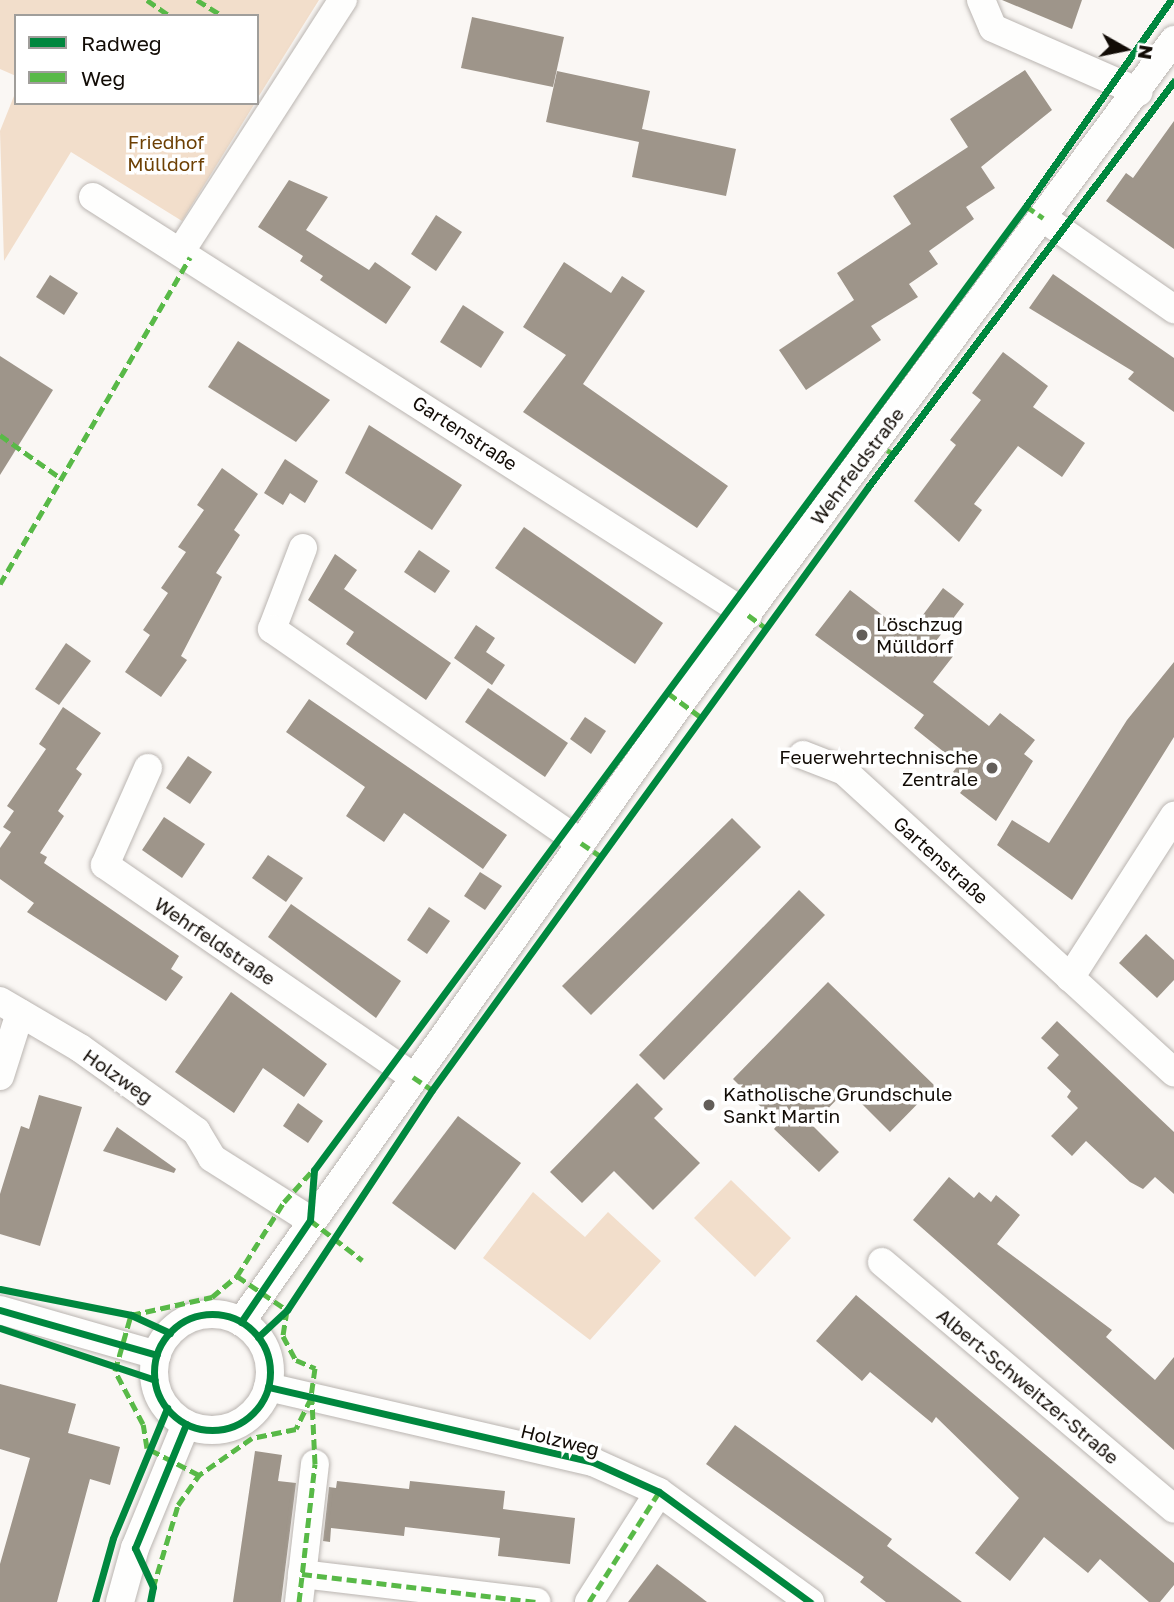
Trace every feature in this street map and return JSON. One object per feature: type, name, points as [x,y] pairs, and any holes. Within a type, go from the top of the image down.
[{"type":"street","points":[[181,251],[343,0]]},
{"type":"street","points":[[981,0],[993,27],[1139,92]]},
{"type":"street","name":"Wehrfeldstraße","points":[[241,1322],[310,1220],[581,843],[1139,92],[1174,40]]},
{"type":"street","name":"Gartenstraße","points":[[93,197],[748,615]]},
{"type":"street","points":[[1043,218],[1174,309]]},
{"type":"street","points":[[303,548],[272,629],[581,843]]},
{"type":"street","name":"Gartenstraße","points":[[803,755],[844,771],[1174,1072]]},
{"type":"street","name":"Wehrfeldstraße","points":[[148,768],[105,865],[413,1077]]},
{"type":"street","points":[[1070,978],[1174,816]]},
{"type":"street","name":"Holzweg","points":[[0,1076],[10,1007],[196,1131],[212,1158],[310,1220]]},
{"type":"street","name":"Albert-Schweitzer-Straße","points":[[882,1262],[1174,1509]]},
{"type":"street","points":[[0,1310],[157,1355]]},
{"type":"street","points":[[223,1315],[241,1322],[267,1352],[268,1387],[256,1409],[236,1425],[219,1429],[186,1424],[159,1395],[157,1355],[185,1321],[223,1315]]},
{"type":"street","name":"Holzweg","points":[[268,1387],[593,1462],[659,1492],[810,1602]]},
{"type":"street","points":[[120,1602],[135,1548],[186,1424]]},
{"type":"street","points":[[299,1602],[315,1464]]},
{"type":"street","points":[[589,1602],[659,1492]]},
{"type":"street","points":[[302,1574],[536,1602]]},
{"type":"green space","points":[[0,0],[319,0],[259,96],[259,14],[14,14],[14,75],[0,69]]},
{"type":"green space","name":"Friedhof Mülldorf","points":[[14,96],[14,105],[254,105],[182,221],[71,152],[4,261],[0,131]]},
{"type":"green space","points":[[731,1180],[791,1238],[755,1277],[694,1218]]},
{"type":"green space","points":[[533,1192],[585,1237],[608,1212],[661,1261],[590,1340],[483,1258]]},
{"type":"building","points":[[1002,0],[1082,0],[1072,29]]},
{"type":"building","points":[[472,17],[564,37],[553,87],[461,68]]},
{"type":"building","points":[[1025,70],[1052,110],[981,167],[995,188],[966,207],[974,219],[929,251],[938,264],[909,284],[918,297],[871,326],[881,340],[806,390],[779,350],[854,300],[837,273],[911,224],[893,196],[968,147],[950,119]]},
{"type":"building","points":[[557,71],[650,91],[642,129],[736,149],[726,196],[632,177],[639,142],[546,122]]},
{"type":"building","points":[[1174,121],[1174,249],[1106,201],[1126,173],[1133,178]]},
{"type":"building","points":[[289,180],[328,197],[306,230],[369,270],[375,262],[411,287],[386,324],[320,280],[323,276],[300,261],[303,256],[258,227]]},
{"type":"building","points":[[436,215],[462,232],[436,271],[411,254]]},
{"type":"building","points":[[564,262],[611,293],[622,276],[645,291],[583,384],[728,486],[697,528],[523,412],[566,355],[523,327]]},
{"type":"building","points":[[1053,274],[1174,358],[1174,412],[1128,379],[1134,372],[1029,308]]},
{"type":"building","points":[[50,275],[78,293],[64,315],[36,297]]},
{"type":"building","points":[[463,305],[504,332],[481,368],[440,342]]},
{"type":"building","points":[[238,341],[330,400],[296,442],[208,387]]},
{"type":"building","points":[[1003,352],[1048,386],[1033,407],[1085,443],[1062,477],[1018,446],[974,504],[982,510],[959,542],[914,501],[956,445],[950,440],[981,400],[972,393]]},
{"type":"building","points":[[0,356],[53,390],[0,475]]},
{"type":"building","points":[[369,425],[462,485],[432,530],[345,473]]},
{"type":"building","points":[[285,459],[318,481],[305,503],[290,493],[283,505],[264,493]]},
{"type":"building","points":[[222,468],[258,494],[234,530],[240,535],[216,573],[222,577],[181,656],[187,660],[161,697],[125,672],[150,635],[143,630],[168,593],[161,588],[186,552],[178,547],[204,510],[197,505]]},
{"type":"building","points":[[524,527],[663,623],[635,664],[495,568]]},
{"type":"building","points":[[419,550],[450,571],[435,593],[404,572]]},
{"type":"building","points":[[335,554],[357,570],[344,589],[451,663],[426,700],[346,644],[354,632],[308,600]]},
{"type":"building","points":[[943,588],[964,604],[936,641],[954,655],[933,682],[989,726],[1000,713],[1035,740],[1024,754],[1033,761],[996,821],[960,793],[968,783],[953,772],[959,764],[914,728],[924,715],[815,635],[850,590],[908,635]]},
{"type":"building","points":[[476,625],[495,638],[486,652],[505,665],[492,685],[454,658]]},
{"type":"building","points":[[66,643],[91,661],[59,705],[35,689]]},
{"type":"building","points":[[1174,662],[1174,737],[1072,900],[997,845],[1012,820],[1049,843],[1127,720]]},
{"type":"building","points":[[488,688],[568,743],[545,777],[465,722]]},
{"type":"building","points":[[309,699],[507,835],[483,869],[404,813],[384,842],[346,816],[365,787],[286,732]]},
{"type":"building","points":[[63,707],[101,733],[76,769],[82,774],[58,811],[64,816],[40,853],[47,857],[44,863],[179,956],[171,969],[183,977],[166,1001],[27,912],[34,903],[0,879],[0,848],[11,832],[3,827],[14,811],[7,806],[46,749],[39,744]]},
{"type":"building","points":[[585,717],[606,731],[591,754],[570,739]]},
{"type":"building","points":[[188,756],[212,772],[190,804],[166,788]]},
{"type":"building","points":[[164,817],[205,844],[182,878],[142,850]]},
{"type":"building","points":[[732,818],[761,847],[591,1015],[562,986]]},
{"type":"building","points":[[268,855],[303,878],[286,902],[252,878]]},
{"type":"building","points":[[480,872],[502,886],[485,910],[464,896]]},
{"type":"building","points":[[799,890],[825,915],[664,1080],[639,1055]]},
{"type":"building","points":[[291,904],[401,981],[376,1018],[268,937]]},
{"type":"building","points":[[429,907],[450,921],[427,954],[407,940]]},
{"type":"building","points":[[1146,934],[1174,960],[1174,980],[1157,998],[1119,963]]},
{"type":"building","points":[[828,982],[935,1086],[890,1132],[847,1089],[812,1125],[839,1152],[819,1172],[774,1129],[778,1124],[733,1079]]},
{"type":"building","points":[[231,992],[327,1064],[304,1097],[263,1068],[234,1113],[175,1072]]},
{"type":"building","points":[[1057,1021],[1174,1132],[1174,1194],[1155,1177],[1143,1189],[1130,1182],[1086,1141],[1072,1156],[1051,1136],[1078,1108],[1067,1097],[1071,1091],[1047,1068],[1059,1055],[1041,1038]]},
{"type":"building","points":[[637,1083],[663,1109],[654,1118],[700,1163],[653,1210],[614,1171],[582,1203],[550,1172]]},
{"type":"building","points":[[39,1095],[82,1107],[40,1246],[0,1234],[0,1194],[21,1126],[29,1129]]},
{"type":"building","points":[[298,1103],[323,1121],[308,1143],[283,1126]]},
{"type":"building","points":[[458,1116],[521,1163],[455,1250],[392,1203]]},
{"type":"building","points":[[117,1127],[176,1169],[174,1173],[103,1151]]},
{"type":"building","points":[[949,1177],[974,1198],[979,1192],[991,1202],[996,1195],[1020,1215],[997,1244],[1112,1330],[1106,1337],[1155,1380],[1174,1357],[1174,1450],[913,1220]]},
{"type":"building","points":[[856,1295],[1174,1563],[1174,1585],[1160,1602],[1149,1602],[1100,1559],[1088,1573],[1044,1537],[1010,1581],[975,1553],[1019,1498],[936,1417],[932,1423],[870,1372],[862,1381],[816,1341]]},
{"type":"building","points":[[0,1384],[76,1404],[68,1433],[120,1447],[110,1485],[90,1479],[57,1602],[0,1602],[0,1564],[30,1458],[0,1449]]},
{"type":"building","points":[[735,1425],[892,1539],[887,1546],[962,1602],[886,1602],[860,1582],[864,1577],[706,1464]]},
{"type":"building","points":[[255,1451],[282,1455],[278,1481],[296,1483],[281,1602],[233,1602]]},
{"type":"building","points":[[337,1481],[409,1489],[410,1481],[505,1491],[503,1509],[575,1518],[570,1564],[498,1556],[500,1538],[405,1527],[404,1536],[331,1528],[330,1542],[323,1541],[329,1487],[336,1488]]},
{"type":"building","points":[[657,1564],[677,1579],[707,1602],[628,1602]]},
{"type":"marked path","points":[[147,0],[167,14]]},
{"type":"marked path","points":[[197,0],[220,14]]},
{"type":"marked path","points":[[1026,206],[1043,218]]},
{"type":"marked path","points":[[0,584],[190,257]]},
{"type":"marked path","points":[[0,435],[62,479]]},
{"type":"marked path","points":[[874,443],[894,454]]},
{"type":"marked path","points":[[748,615],[766,628]]},
{"type":"marked path","points":[[668,693],[702,718]]},
{"type":"marked path","points":[[581,843],[603,858]]},
{"type":"marked path","points":[[413,1077],[432,1090]]},
{"type":"marked path","points":[[237,1276],[284,1202],[312,1171]]},
{"type":"marked path","points":[[310,1220],[362,1260]]},
{"type":"marked path","points":[[237,1276],[287,1310],[283,1336],[296,1360],[315,1368],[311,1398],[296,1429],[252,1438],[199,1475],[147,1448],[143,1424],[115,1371],[131,1315],[212,1297],[237,1276]]},
{"type":"marked path","points":[[299,1602],[315,1464],[312,1400]]},
{"type":"marked path","points":[[153,1588],[178,1505],[199,1475]]},
{"type":"marked path","points":[[589,1602],[659,1492]]},
{"type":"marked path","points":[[302,1574],[536,1602]]},
{"type":"cycle path","points":[[310,1220],[314,1170],[1026,206],[1171,0]]},
{"type":"cycle path","points":[[258,1337],[287,1310],[432,1090],[868,487],[1174,81]]},
{"type":"cycle path","points":[[241,1322],[310,1220]]},
{"type":"cycle path","points":[[0,1289],[131,1315],[170,1333]]},
{"type":"cycle path","points":[[0,1310],[157,1355]]},
{"type":"cycle path","points":[[212,1314],[234,1319],[253,1331],[265,1350],[270,1372],[265,1394],[253,1413],[234,1425],[212,1430],[190,1425],[171,1413],[159,1394],[154,1372],[159,1350],[171,1331],[190,1319],[212,1314]]},
{"type":"cycle path","points":[[0,1328],[155,1380]]},
{"type":"cycle path","points":[[268,1387],[593,1462],[659,1492],[810,1602]]},
{"type":"cycle path","points":[[95,1602],[113,1538],[167,1408]]},
{"type":"cycle path","points":[[150,1602],[153,1587],[135,1548],[186,1424]]},
{"type":"place","name":"Löschzug Mülldorf","points":[[862,635]]},
{"type":"place","name":"Feuerwehrtechnische Zentrale","points":[[992,768]]},
{"type":"place","name":"Katholische Grundschule Sankt Martin","points":[[709,1105]]}]
